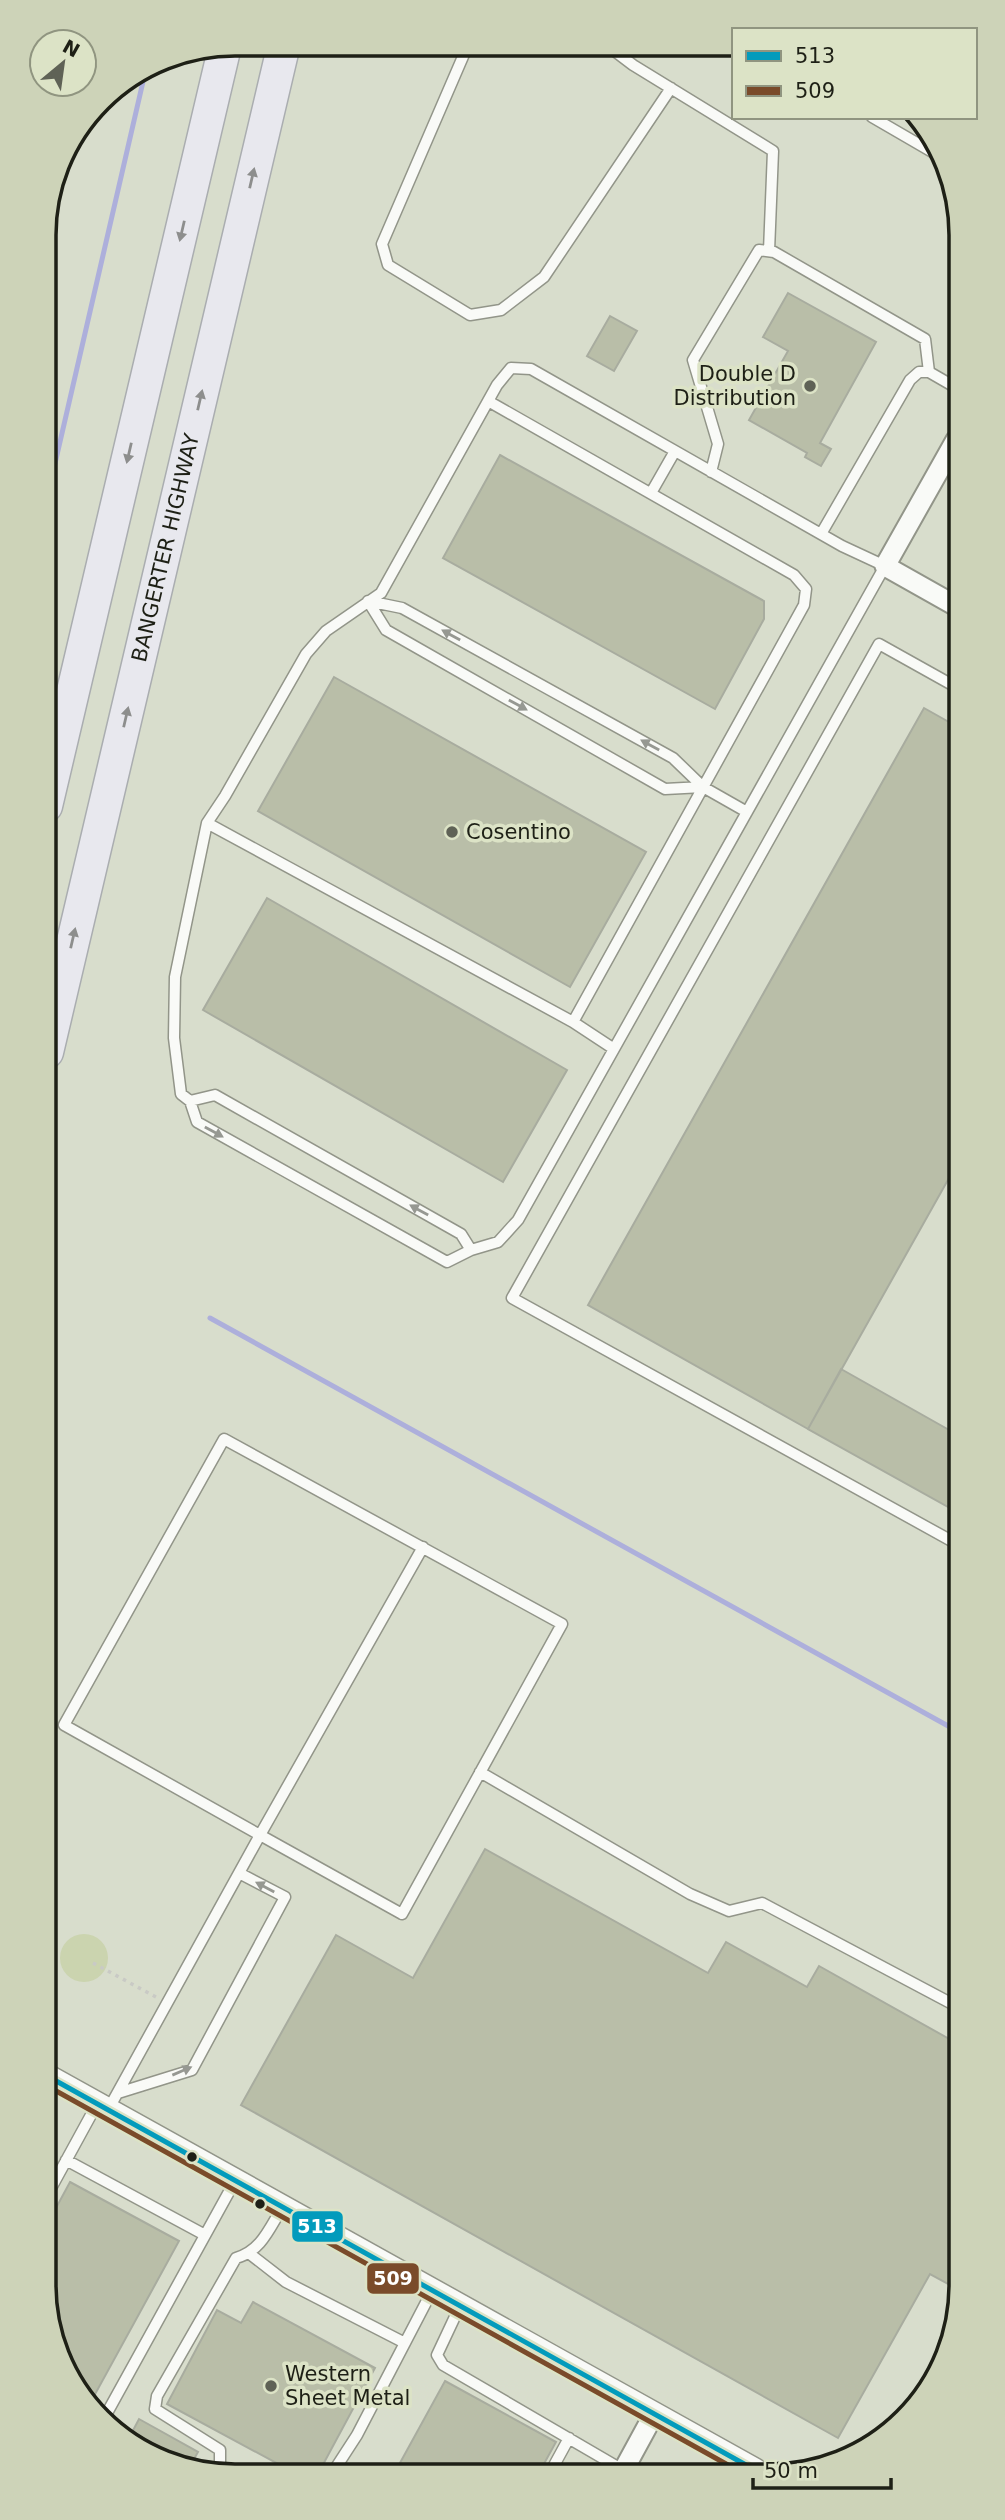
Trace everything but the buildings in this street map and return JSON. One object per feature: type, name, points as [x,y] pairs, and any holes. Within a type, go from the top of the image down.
[{"type":"highway","name":"BANGERTER HIGHWAY","points":[[56,1014],[281,56]]},
{"type":"highway","points":[[56,764],[222,57]]},
{"type":"street","points":[[949,452],[885,566],[949,602]]},
{"type":"street","points":[[56,2082],[108,2102],[282,2207],[744,2464]]},
{"type":"street","points":[[626,2464],[654,2414]]},
{"type":"lane","points":[[463,56],[382,244],[388,265],[470,315],[501,310],[544,277],[671,88]]},
{"type":"lane","points":[[621,56],[773,151],[769,251]]},
{"type":"lane","points":[[875,119],[927,149]]},
{"type":"lane","points":[[711,471],[718,444],[693,360],[759,250],[774,252],[925,339],[929,372]]},
{"type":"lane","points":[[512,368],[531,369],[711,471],[821,534],[885,566],[518,1220],[498,1242],[471,1250],[447,1262],[197,1122],[190,1101],[181,1094],[174,1038],[175,977],[207,823],[306,654],[326,631],[381,593],[496,385],[512,368]]},
{"type":"lane","points":[[821,534],[911,380],[919,372],[929,372],[949,383]]},
{"type":"lane","points":[[488,401],[794,575],[806,589],[804,605],[573,1022]]},
{"type":"lane","points":[[651,493],[675,451]]},
{"type":"lane","points":[[368,601],[402,608],[650,745],[673,758],[703,787],[747,812]]},
{"type":"lane","points":[[368,601],[386,631],[665,789],[703,787]]},
{"type":"lane","points":[[949,683],[879,643],[512,1298],[949,1539]]},
{"type":"lane","points":[[207,823],[573,1022],[614,1049]]},
{"type":"lane","points":[[190,1101],[215,1095],[461,1234],[471,1250]]},
{"type":"lane","points":[[224,1439],[423,1547],[562,1624],[402,1914],[64,1726],[224,1439]]},
{"type":"lane","points":[[56,2179],[66,2160],[108,2102],[167,2003],[423,1547]]},
{"type":"lane","points":[[480,1772],[690,1894],[729,1911],[762,1903],[949,2002]]},
{"type":"lane","points":[[108,2102],[192,2070],[285,1897],[239,1873]]},
{"type":"lane","points":[[66,2160],[205,2235]]},
{"type":"lane","points":[[108,2412],[235,2180]]},
{"type":"lane","points":[[220,2463],[220,2450],[155,2409],[157,2396],[236,2258],[250,2254],[261,2244],[282,2207]]},
{"type":"lane","points":[[250,2254],[286,2282],[405,2343]]},
{"type":"lane","points":[[338,2464],[357,2435],[433,2291]]},
{"type":"lane","points":[[460,2306],[437,2355],[443,2365],[613,2464]]},
{"type":"lane","points":[[555,2464],[569,2438]]},
{"type":"path","points":[[93,1963],[167,2003]]},
{"type":"green space","points":[[84,1934],[101,1941],[108,1958],[101,1975],[84,1982],[67,1975],[60,1958],[67,1941]]},
{"type":"waterway","points":[[56,459],[143,81]]},
{"type":"waterway","points":[[210,1318],[949,1726]]},
{"type":"transit line","name":"513","points":[[56,2081],[744,2464]]},
{"type":"transit line","name":"509","points":[[56,2091],[726,2464]]},
{"type":"place","name":"Double D Distribution","points":[[810,386]]},
{"type":"place","name":"Cosentino","points":[[452,832]]},
{"type":"place","name":"Western Sheet Metal","points":[[271,2386]]}]
